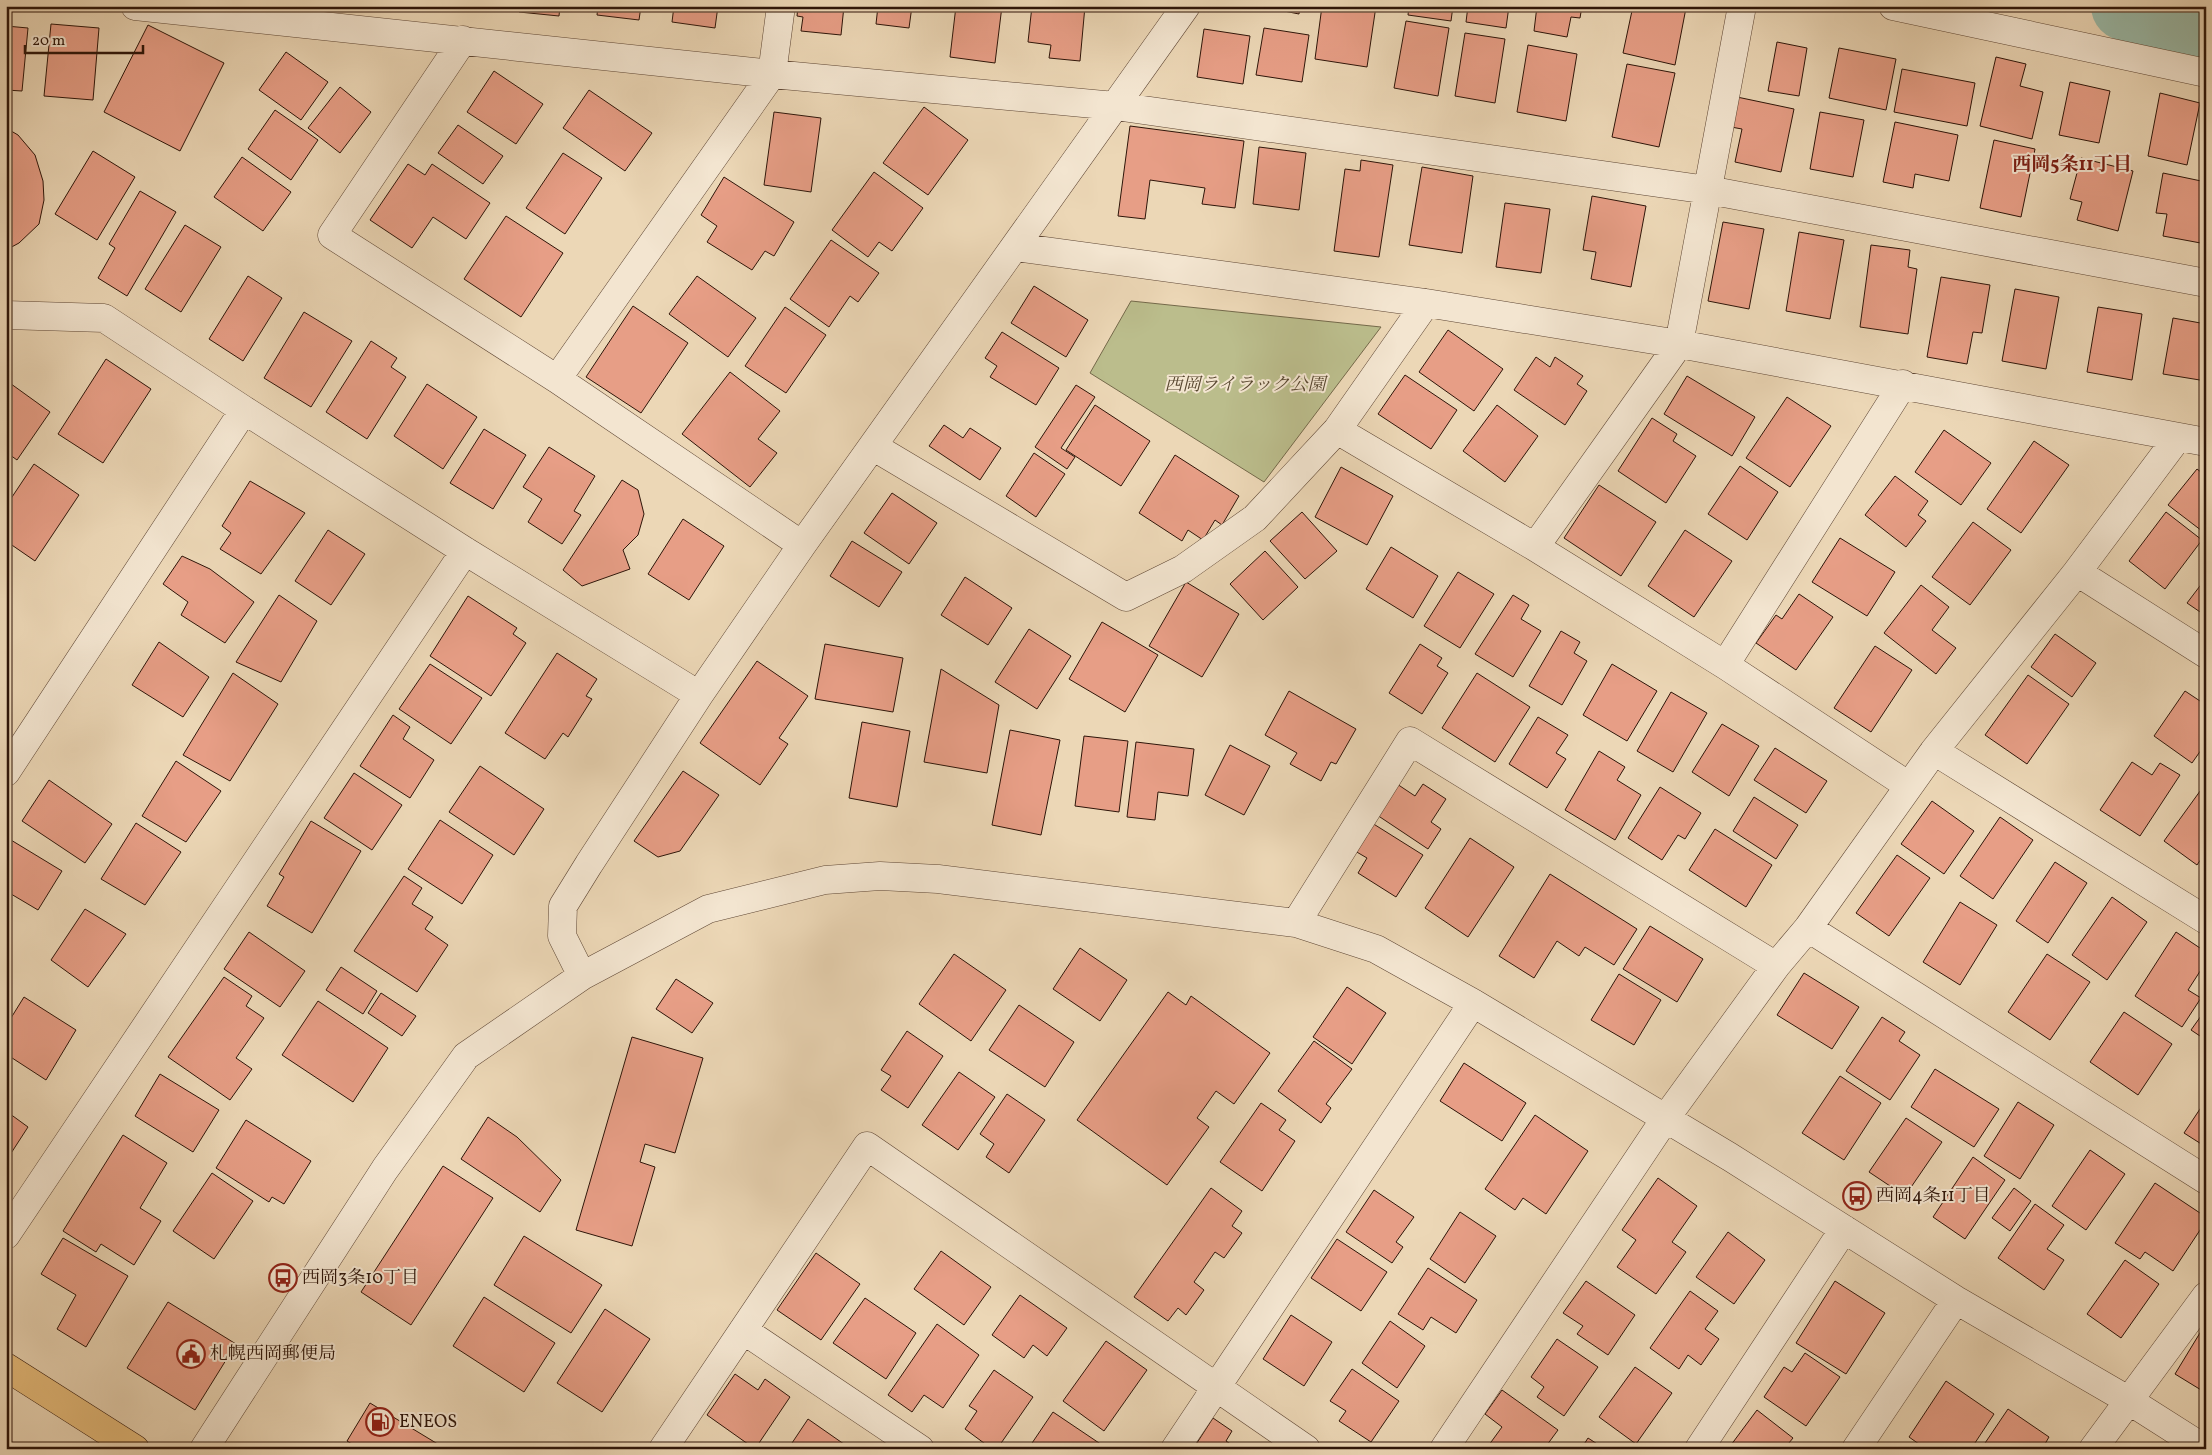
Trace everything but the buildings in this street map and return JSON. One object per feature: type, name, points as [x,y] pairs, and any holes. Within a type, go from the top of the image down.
[{"type":"main road","points":[[6,1367],[135,1449]]},
{"type":"street","points":[[135,6],[263,13],[463,40],[772,74],[1115,106],[1708,190],[2206,283]]},
{"type":"street","points":[[557,379],[772,74],[781,6]]},
{"type":"street","points":[[582,976],[562,936],[563,906],[700,695],[802,545],[874,447],[1186,6]]},
{"type":"street","points":[[1535,547],[1679,344],[1742,6]]},
{"type":"street","points":[[1893,6],[2206,73]]},
{"type":"street","points":[[463,40],[332,235],[557,379],[802,545]]},
{"type":"street","points":[[1016,247],[1426,303],[1679,344],[1903,384],[2206,442]]},
{"type":"street","points":[[874,447],[1126,597],[1183,569],[1255,518],[1336,430],[1426,303]]},
{"type":"street","points":[[6,316],[104,318],[465,551],[700,695]]},
{"type":"street","points":[[1725,665],[1903,384]]},
{"type":"street","points":[[10,759],[244,410]]},
{"type":"street","points":[[1336,430],[1535,547],[1725,665],[1909,786]]},
{"type":"street","points":[[1444,1449],[1665,1119],[1776,966],[1808,928],[1934,751],[2077,572],[2178,437]]},
{"type":"street","points":[[6,1235],[465,551]]},
{"type":"street","points":[[2077,572],[2206,654]]},
{"type":"street","points":[[1296,923],[1410,741],[1776,966]]},
{"type":"street","points":[[1934,751],[2206,920]]},
{"type":"street","points":[[204,1449],[385,1169],[466,1056],[582,976],[708,909],[825,880],[880,876],[938,879],[1296,923],[1376,949],[1473,1003],[1844,1229],[1956,1300],[2128,1400],[2204,1449]]},
{"type":"street","points":[[1808,928],[2206,1180]]},
{"type":"street","points":[[1175,1449],[1473,1003]]},
{"type":"street","points":[[663,1449],[867,1146],[1306,1449]]},
{"type":"street","points":[[1699,1449],[1844,1229]]},
{"type":"street","points":[[2093,1449],[2206,1296]]},
{"type":"street","points":[[1856,1449],[1956,1300]]},
{"type":"street","points":[[743,1330],[920,1449]]},
{"type":"green space","name":"西岡ライラック公園","points":[[1131,301],[1381,327],[1264,482],[1090,373]]},
{"type":"waterway","points":[[2126,6],[2206,23]]},
{"type":"place","name":"西岡4条11丁目","points":[[1857,1196]]},
{"type":"place","name":"西岡3条10丁目","points":[[283,1278]]},
{"type":"place","name":"札幌西岡郵便局","points":[[191,1354]]},
{"type":"place","name":"ENEOS","points":[[380,1422]]},
{"type":"district","name":"西岡5条11丁目","points":[[2072,165]]}]
